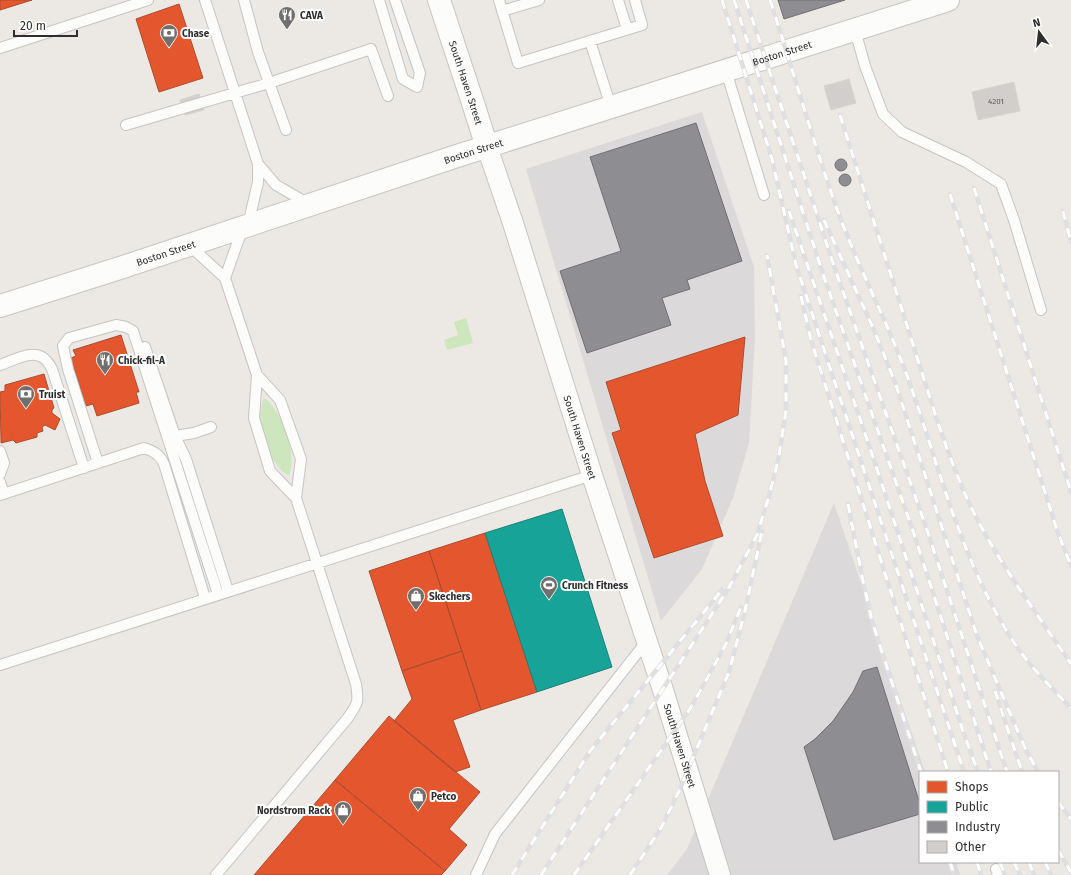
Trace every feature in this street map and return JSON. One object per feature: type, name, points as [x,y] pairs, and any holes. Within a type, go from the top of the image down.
[{"type":"main road","name":"South Haven Street","points":[[438,0],[487,147]]},
{"type":"main road","name":"Boston Street","points":[[0,306],[189,245],[309,204],[948,0]]},
{"type":"street","name":"South Haven Street","points":[[487,147],[513,223],[592,475],[671,716],[720,875]]},
{"type":"lane","points":[[0,48],[148,0]]},
{"type":"lane","points":[[205,0],[258,164],[258,182],[246,226],[225,278]]},
{"type":"lane","points":[[244,0],[268,83],[286,130]]},
{"type":"lane","points":[[379,0],[403,79],[417,87],[420,73],[395,0]]},
{"type":"lane","points":[[499,0],[518,63],[642,25],[635,0]]},
{"type":"lane","points":[[502,11],[539,0]]},
{"type":"lane","points":[[618,0],[627,30]]},
{"type":"lane","points":[[855,30],[865,66],[883,114],[902,132],[966,162],[1001,184],[1014,220],[1041,310]]},
{"type":"lane","points":[[590,41],[611,107]]},
{"type":"lane","points":[[126,125],[268,83],[371,49],[388,96]]},
{"type":"lane","points":[[726,71],[764,195]]},
{"type":"lane","points":[[258,164],[276,184],[309,204]]},
{"type":"lane","points":[[189,245],[225,278],[257,375],[254,418],[270,471],[296,498],[356,684],[359,699],[357,705],[347,719],[216,875]]},
{"type":"lane","points":[[98,463],[68,369],[63,346],[69,338],[116,324],[134,331],[145,344],[175,436],[186,459],[223,593]]},
{"type":"lane","points":[[134,331],[223,593]]},
{"type":"lane","points":[[0,365],[25,356],[35,355],[43,357],[48,363],[52,369],[84,468]]},
{"type":"lane","points":[[257,375],[280,400],[301,459],[296,498]]},
{"type":"lane","points":[[175,436],[194,433],[211,427]]},
{"type":"lane","points":[[0,482],[2,494],[144,448],[157,454],[162,459],[205,598]]},
{"type":"lane","points":[[0,451],[4,463],[0,474]]},
{"type":"lane","points":[[0,665],[592,475]]},
{"type":"lane","points":[[476,875],[495,834],[646,642]]},
{"type":"shaded area","points":[[702,112],[754,267],[755,338],[749,443],[733,498],[702,569],[661,621],[526,169]]},
{"type":"shaded area","points":[[834,503],[925,771],[919,771],[919,863],[956,863],[960,875],[667,875],[687,849]]},
{"type":"green space","points":[[466,318],[473,343],[447,350],[444,340],[458,335],[454,322]]},
{"type":"green space","points":[[263,399],[266,399],[278,415],[287,435],[292,457],[289,476],[282,471],[273,460],[261,424],[260,416]]},
{"type":"building: Shops","points":[[0,0],[32,0],[0,10]]},
{"type":"building: Shops","name":"Chase","points":[[179,4],[203,78],[159,92],[136,19]]},
{"type":"building: Shops","name":"Chick-fil-A","points":[[121,335],[139,392],[136,392],[139,403],[97,416],[93,404],[86,406],[71,358],[76,356],[73,350]]},
{"type":"building: Shops","points":[[745,337],[738,415],[695,434],[705,481],[723,536],[654,558],[612,433],[621,430],[606,382]]},
{"type":"building: Shops","name":"Truist","points":[[44,374],[54,408],[52,413],[60,419],[55,430],[45,425],[42,427],[43,431],[37,433],[37,437],[16,443],[13,440],[1,443],[0,392],[5,391],[5,385]]},
{"type":"building: Shops","points":[[485,533],[537,692],[481,710],[429,551]]},
{"type":"building: Shops","name":"Skechers","points":[[429,551],[462,651],[402,671],[369,571]]},
{"type":"building: Shops","points":[[462,651],[481,710],[453,720],[470,767],[455,772],[394,721],[412,699],[402,671]]},
{"type":"building: Shops","name":"Petco","points":[[389,716],[480,792],[449,829],[467,845],[445,871],[335,780]]},
{"type":"building: Shops","name":"Nordstrom Rack","points":[[335,780],[445,871],[441,875],[254,875]]},
{"type":"building: Public","name":"Crunch Fitness","points":[[562,509],[612,667],[537,692],[485,533]]},
{"type":"building: Industry","points":[[778,0],[845,0],[784,19]]},
{"type":"building: Industry","points":[[696,123],[742,261],[687,280],[690,289],[662,298],[671,325],[587,353],[560,271],[621,251],[590,157]]},
{"type":"building: Industry","points":[[841,159],[845,161],[847,165],[845,169],[841,171],[837,169],[835,165],[837,161]]},
{"type":"building: Industry","points":[[845,174],[849,176],[851,180],[849,184],[845,186],[841,184],[839,180],[841,176]]},
{"type":"building: Industry","points":[[877,667],[919,801],[919,814],[834,840],[804,747],[815,739],[833,721],[853,692],[863,671]]},
{"type":"building: Other","points":[[849,79],[856,103],[831,110],[824,86]]},
{"type":"building: Other","points":[[1014,82],[1020,111],[978,120],[972,92]]},
{"type":"building: Other","points":[[199,94],[204,110],[185,115],[180,100]]},
{"type":"railway","points":[[722,0],[772,159],[796,265],[964,771]]},
{"type":"railway","points":[[734,0],[823,274],[913,531],[991,771]]},
{"type":"railway","points":[[746,0],[835,269],[926,527],[1007,771]]},
{"type":"railway","points":[[770,0],[838,212],[901,359],[965,547],[979,579],[1013,641],[1033,668],[1071,708]]},
{"type":"railway","points":[[840,115],[937,420],[961,484],[970,505],[992,546],[1071,664]]},
{"type":"railway","points":[[974,188],[1071,492]]},
{"type":"railway","points":[[950,194],[1058,533],[1071,566]]},
{"type":"railway","points":[[789,211],[978,771]]},
{"type":"railway","points":[[1063,211],[1071,242]]},
{"type":"railway","points":[[824,220],[874,330],[896,385],[977,636],[1025,748],[1037,771]]},
{"type":"railway","points":[[541,875],[727,591],[757,535],[778,461],[786,411],[786,361],[767,255]]},
{"type":"railway","points":[[801,296],[811,340],[948,771]]},
{"type":"railway","points":[[848,504],[872,621],[921,771]]},
{"type":"railway","points":[[630,875],[661,828],[679,791],[729,672],[745,611],[762,531]]},
{"type":"railway","points":[[512,875],[590,751],[722,590]]},
{"type":"railway","points":[[574,875],[690,709],[725,646],[741,607]]},
{"type":"railway","points":[[995,691],[1022,771]]},
{"type":"railway","points":[[1059,803],[1071,819]]},
{"type":"railway","points":[[1059,852],[1071,872]]},
{"type":"railway","points":[[950,863],[954,875]]},
{"type":"railway","points":[[977,863],[981,875]]},
{"type":"railway","points":[[1000,863],[1005,875]]},
{"type":"railway","points":[[1014,863],[1020,875]]},
{"type":"railway","points":[[1029,863],[1034,875]]},
{"type":"railway","points":[[1045,863],[1051,875]]},
{"type":"place","name":"CAVA","points":[[287,30]]},
{"type":"place","name":"Chase","points":[[169,48]]},
{"type":"place","name":"Chick-fil-A","points":[[105,375]]},
{"type":"place","name":"Truist","points":[[26,409]]},
{"type":"place","name":"Crunch Fitness","points":[[549,600]]},
{"type":"place","name":"Skechers","points":[[416,611]]},
{"type":"place","name":"Petco","points":[[418,811]]},
{"type":"place","name":"Nordstrom Rack","points":[[343,825]]}]
